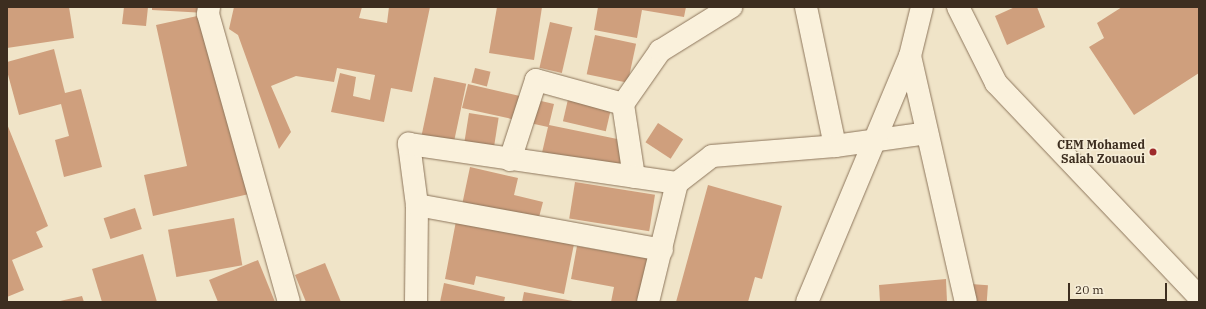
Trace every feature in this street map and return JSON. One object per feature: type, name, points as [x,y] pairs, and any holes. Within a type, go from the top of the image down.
[{"type":"street","points":[[209,7],[208,14],[289,302]]},
{"type":"street","points":[[634,177],[623,104],[660,51],[731,7]]},
{"type":"street","points":[[806,7],[835,146]]},
{"type":"street","points":[[807,302],[910,56],[922,7]]},
{"type":"street","points":[[958,7],[996,83],[1199,297]]},
{"type":"street","points":[[910,56],[966,302]]},
{"type":"street","points":[[510,160],[536,80],[623,104]]},
{"type":"street","points":[[648,302],[662,250],[677,183],[712,156],[835,146],[928,133]]},
{"type":"street","points":[[416,302],[417,205],[409,144],[510,160],[677,183]]},
{"type":"street","points":[[417,205],[662,250]]},
{"type":"building","points":[[7,7],[69,7],[74,38],[7,48]]},
{"type":"building","points":[[124,7],[148,7],[146,26],[122,24]]},
{"type":"building","points":[[152,7],[206,7],[206,13],[152,10]]},
{"type":"building","points":[[234,7],[362,7],[359,18],[387,23],[389,7],[430,7],[412,92],[391,88],[384,122],[331,112],[340,73],[356,77],[353,96],[370,100],[375,75],[337,68],[334,82],[296,76],[271,86],[291,132],[279,149],[238,35],[229,29]]},
{"type":"building","points":[[497,7],[542,7],[534,60],[489,53]]},
{"type":"building","points":[[598,7],[686,7],[684,17],[642,10],[637,38],[594,30]]},
{"type":"building","points":[[1015,7],[1037,7],[1045,27],[1007,45],[995,16]]},
{"type":"building","points":[[1122,7],[1199,7],[1199,73],[1134,115],[1089,47],[1104,38],[1097,23]]},
{"type":"building","points":[[211,13],[249,194],[153,216],[144,175],[187,166],[156,25]]},
{"type":"building","points":[[550,22],[572,27],[562,73],[539,68]]},
{"type":"building","points":[[595,35],[636,44],[628,83],[587,74]]},
{"type":"building","points":[[54,49],[65,93],[81,89],[102,167],[64,177],[55,140],[69,136],[61,104],[19,115],[7,71],[7,62]]},
{"type":"building","points":[[475,68],[491,72],[487,86],[471,83]]},
{"type":"building","points":[[434,77],[466,84],[454,142],[422,135]]},
{"type":"building","points":[[468,84],[554,104],[549,125],[627,141],[620,173],[541,157],[548,127],[462,108]]},
{"type":"building","points":[[569,95],[612,105],[606,131],[563,121]]},
{"type":"building","points":[[469,113],[499,118],[494,149],[464,145]]},
{"type":"building","points":[[658,123],[683,139],[671,159],[645,142]]},
{"type":"building","points":[[7,124],[48,226],[36,232],[43,247],[12,260],[24,290],[7,297]]},
{"type":"building","points":[[470,167],[518,178],[514,195],[543,202],[538,221],[462,205]]},
{"type":"building","points":[[575,182],[655,195],[649,231],[569,219]]},
{"type":"building","points":[[708,185],[782,206],[762,279],[755,277],[748,302],[676,302]]},
{"type":"building","points":[[135,208],[142,229],[110,239],[104,218]]},
{"type":"building","points":[[234,218],[242,265],[176,277],[168,230]]},
{"type":"building","points":[[456,221],[574,244],[564,294],[476,276],[474,285],[445,279]]},
{"type":"building","points":[[577,246],[656,260],[648,302],[611,302],[614,287],[571,279]]},
{"type":"building","points":[[143,254],[157,302],[102,302],[92,269]]},
{"type":"building","points":[[258,260],[275,302],[218,302],[209,280]]},
{"type":"building","points":[[325,263],[341,302],[306,302],[295,275]]},
{"type":"building","points":[[946,279],[947,302],[880,302],[879,285]]},
{"type":"building","points":[[444,283],[505,297],[504,302],[440,302]]},
{"type":"building","points":[[957,283],[988,285],[987,302],[956,302]]},
{"type":"building","points":[[524,292],[573,301],[573,302],[522,302]]},
{"type":"building","points":[[82,296],[84,302],[60,302],[60,301]]},
{"type":"place","name":"CEM Mohamed Salah Zouaoui","points":[[1153,152]]}]
